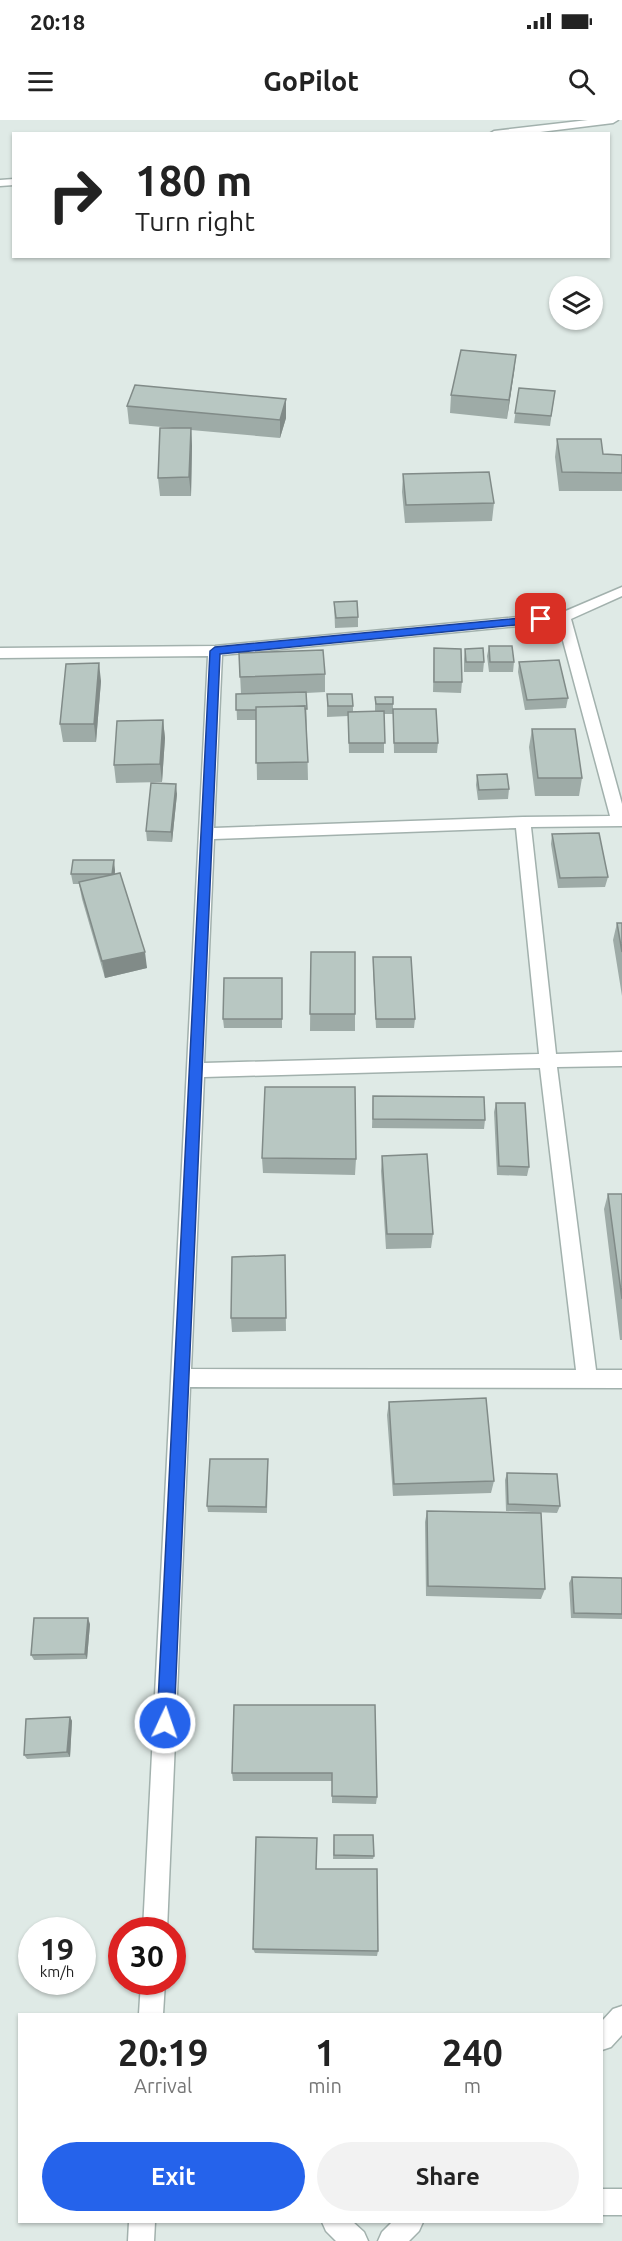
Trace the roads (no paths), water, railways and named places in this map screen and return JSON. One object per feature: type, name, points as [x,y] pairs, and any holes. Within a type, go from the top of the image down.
[{"type":"street","points":[[511,132],[613,120]]},
{"type":"street","points":[[0,653],[215,651],[564,617],[622,591]]},
{"type":"street","points":[[207,834],[523,822],[620,821],[564,617]]},
{"type":"street","points":[[156,1917],[215,651]]},
{"type":"street","points":[[523,822],[548,1061],[587,1379]]},
{"type":"street","points":[[196,1070],[622,1059]]},
{"type":"street","points":[[182,1377],[622,1379]]},
{"type":"street","points":[[151,2013],[152,1995]]},
{"type":"street","points":[[603,2037],[622,2018]]},
{"type":"street","points":[[603,2202],[622,2202]]},
{"type":"street","points":[[141,2241],[142,2223]]},
{"type":"street","points":[[336,2223],[355,2241]]},
{"type":"street","points":[[391,2241],[409,2223]]}]
